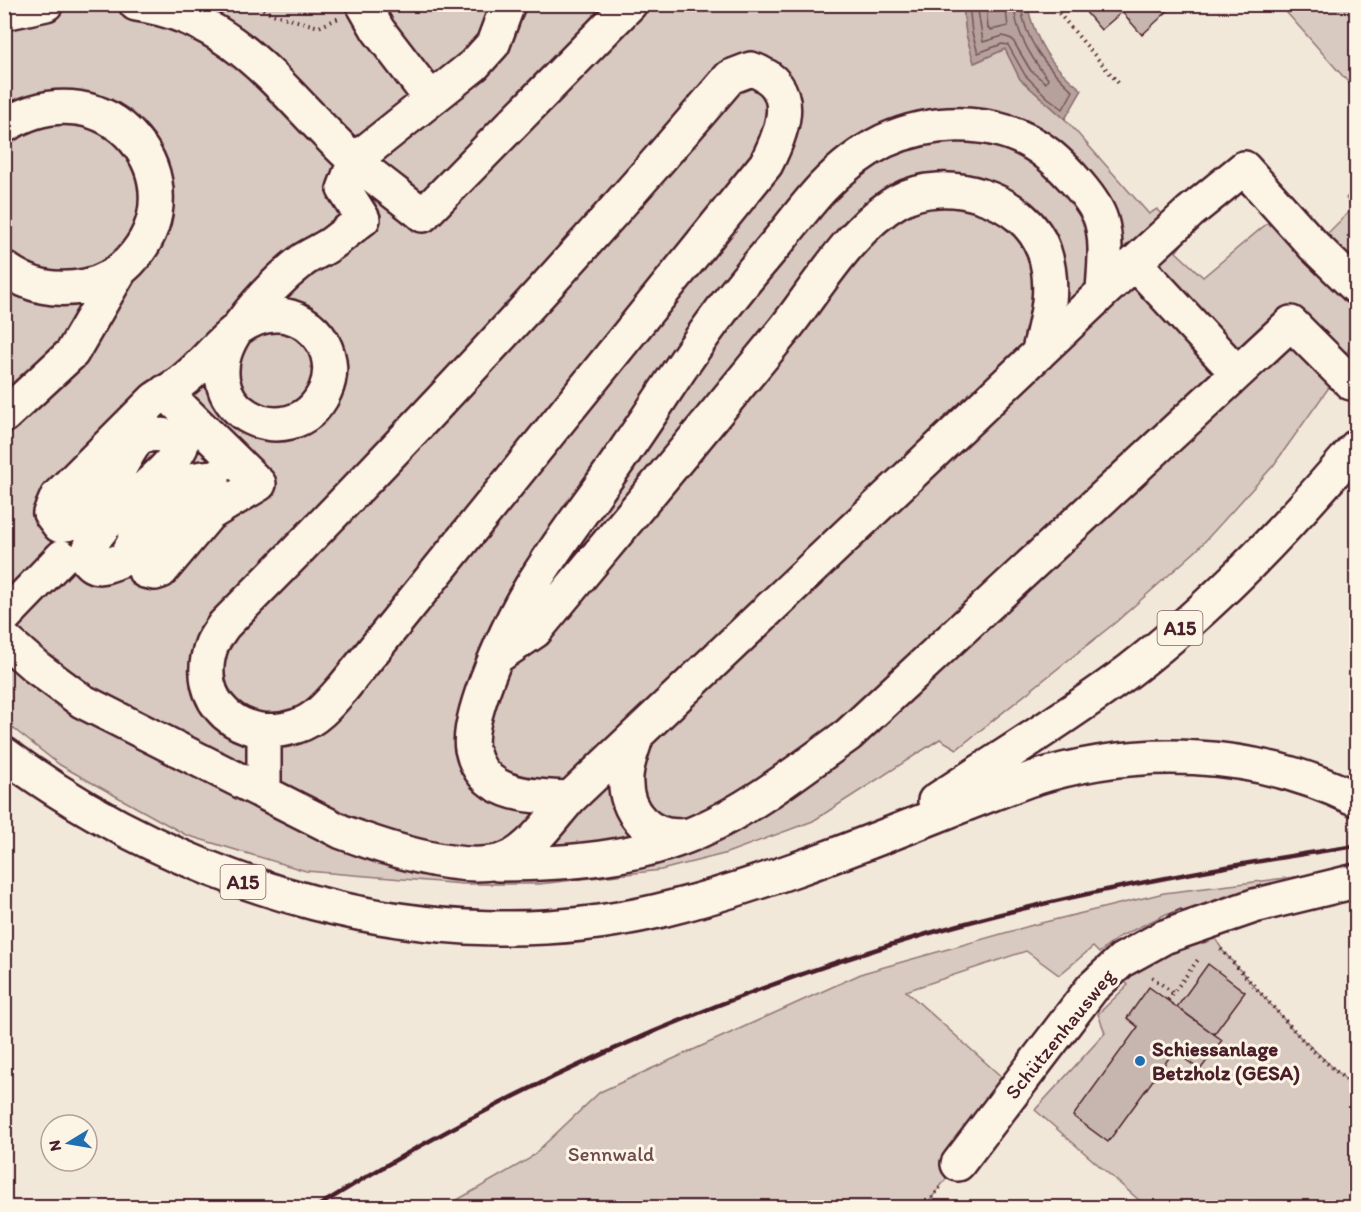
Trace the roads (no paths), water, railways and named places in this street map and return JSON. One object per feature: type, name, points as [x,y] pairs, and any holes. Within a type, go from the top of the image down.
[{"type":"main road","points":[[4,13],[46,4]]},
{"type":"main road","points":[[136,4],[178,14],[238,46],[289,91],[354,160],[423,215],[630,4]]},
{"type":"main road","points":[[190,437],[177,441],[148,434],[138,438],[94,506],[68,525],[59,525],[53,519],[50,513],[57,497],[165,392],[186,379],[233,334],[256,304],[304,259],[329,245],[363,219],[345,189],[354,160],[474,65],[494,44],[508,4]]},
{"type":"main road","points":[[363,6],[431,99]]},
{"type":"main road","points":[[751,69],[764,73],[776,82],[782,95],[781,135],[766,164],[333,700],[315,716],[297,726],[264,731],[248,728],[228,717],[217,706],[210,692],[208,660],[212,643],[224,625],[356,492],[533,301],[730,77],[751,69]]},
{"type":"main road","points":[[4,126],[41,108],[69,105],[108,117],[134,139],[151,169],[155,197],[152,224],[140,249],[122,269],[72,353],[4,416]]},
{"type":"main road","points":[[570,798],[533,796],[509,791],[494,784],[479,767],[471,746],[472,724],[498,656],[531,586],[719,314],[822,188],[849,164],[883,142],[915,130],[952,124],[990,127],[1011,132],[1034,142],[1059,164],[1101,219],[1105,248],[1102,292]]},
{"type":"main road","points":[[488,864],[505,860],[519,852],[570,798],[1102,292],[1190,212],[1244,168],[1314,246],[1356,287]]},
{"type":"main road","points":[[498,656],[535,631],[785,329],[862,229],[899,200],[955,189],[1000,202],[1016,214],[1037,238],[1048,268],[1050,305],[1038,354]]},
{"type":"main road","points":[[1135,263],[1237,373]]},
{"type":"main road","points":[[4,268],[29,283],[60,290],[93,285],[122,269]]},
{"type":"main road","points":[[4,639],[36,667],[82,701],[342,832],[383,847],[432,859],[488,864],[546,863],[604,857],[646,848],[696,833],[768,792],[848,735],[1291,324],[1351,383],[1356,381]]},
{"type":"main road","points":[[53,519],[50,536],[83,562],[145,571],[161,571],[209,514],[259,484],[235,460],[190,437],[165,392]]},
{"type":"main road","points":[[83,562],[91,542],[165,469],[190,437]]},
{"type":"main road","name":"A15","points":[[4,754],[39,780],[99,817],[192,863],[248,883],[343,909],[442,923],[542,926],[593,922],[655,911],[778,877],[883,834],[1060,721],[1163,642],[1242,573],[1356,447]]},
{"type":"main road","points":[[145,571],[144,560],[149,551],[235,460]]},
{"type":"main road","points":[[4,617],[83,562],[124,559],[145,518],[168,488],[213,477],[213,484]]},
{"type":"main road","points":[[264,731],[264,793]]},
{"type":"main road","points":[[637,735],[626,776],[629,801],[635,815],[647,827],[659,834],[674,836],[696,833]]},
{"type":"main road","points":[[883,834],[1060,769],[1134,757],[1185,757],[1235,761],[1293,775],[1356,799]]},
{"type":"main road","name":"Schützenhausweg","points":[[958,1164],[1092,988],[1122,960],[1164,938],[1254,906],[1356,882]]},
{"type":"water","points":[[963,5],[1027,5],[1035,32],[1046,53],[1061,72],[1082,90],[1065,119],[1020,79],[1005,49],[974,63],[966,34]]},
{"type":"railway","points":[[315,1208],[387,1165],[537,1085],[691,1016],[849,958],[930,933],[1089,893],[1195,872],[1356,846]]},
{"type":"place","name":"Schiessanlage Betzholz (GESA)","points":[[1140,1061]]},
{"type":"park label","name":"Sennwald","points":[[611,1154]]}]
